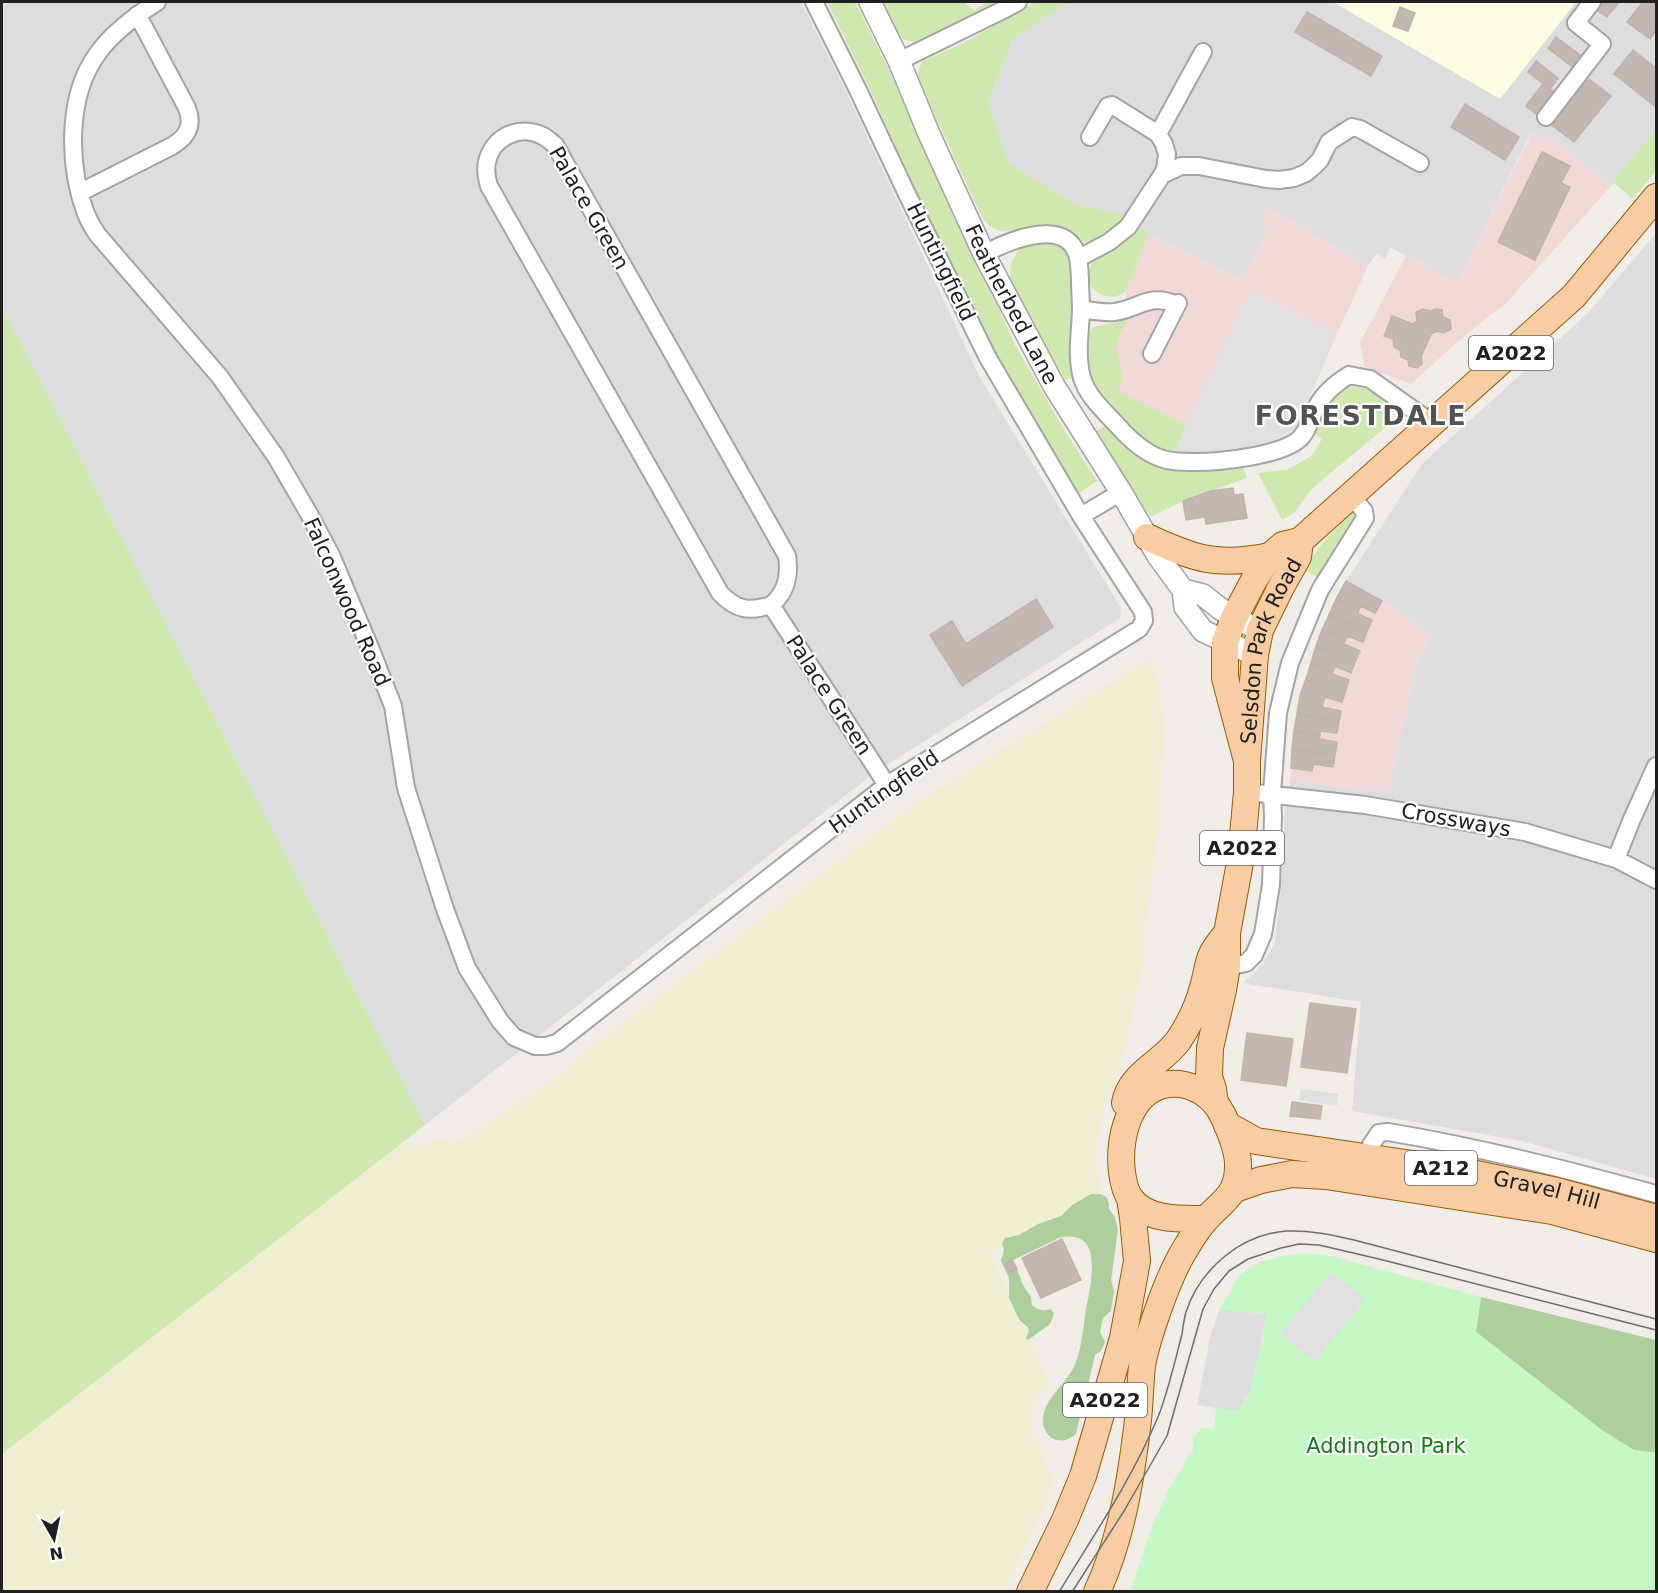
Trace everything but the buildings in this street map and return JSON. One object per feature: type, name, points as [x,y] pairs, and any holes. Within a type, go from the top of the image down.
[{"type":"main road","name":"Selsdon Park Road","points":[[1247,761],[1225,678],[1225,642],[1234,618],[1270,556],[1283,545],[1300,541],[1574,296],[1656,197]]},
{"type":"main road","points":[[1147,537],[1188,555],[1214,561],[1239,561],[1270,556]]},
{"type":"main road","name":"Selsdon Park Road","points":[[1221,1114],[1208,1069],[1210,1048],[1227,966],[1227,933],[1241,857],[1255,655],[1260,630],[1298,557],[1300,541]]},
{"type":"main road","name":"Selsdon Park Road","points":[[1123,1133],[1126,1095],[1132,1083],[1163,1058],[1188,1026],[1200,998],[1213,952],[1227,933]]},
{"type":"main road","points":[[1172,1084],[1191,1086],[1221,1114],[1233,1142],[1239,1166],[1235,1189],[1222,1205],[1205,1219],[1166,1218],[1142,1208],[1130,1198],[1125,1188],[1120,1160],[1123,1133],[1131,1112],[1147,1092],[1172,1084]]},
{"type":"main road","name":"Gravel Hill","points":[[1221,1114],[1246,1137],[1256,1141],[1370,1151],[1557,1191],[1656,1218]]},
{"type":"main road","name":"Gravel Hill","points":[[1235,1189],[1261,1179],[1292,1174],[1326,1176],[1552,1211],[1656,1239]]},
{"type":"main road","name":"A2022","points":[[1030,1592],[1065,1520],[1083,1476],[1123,1338],[1137,1262],[1130,1198]]},
{"type":"main road","name":"A2022","points":[[1097,1592],[1108,1566],[1124,1511],[1131,1473],[1143,1364],[1152,1327],[1182,1254],[1205,1219]]},
{"type":"street","name":"Falconwood Road","points":[[157,2],[125,25],[97,54],[80,92],[73,123],[73,156],[87,214],[97,234],[220,377],[276,458],[331,555],[393,706],[406,788],[444,909],[467,968],[500,1021],[514,1037],[535,1046]]},
{"type":"street","name":"Huntingfield","points":[[535,1046],[557,1043],[887,785],[1140,629],[1144,621],[1143,612],[1081,516],[988,358],[814,2]]},
{"type":"street","name":"Featherbed Lane","points":[[870,2],[899,61],[929,134],[984,254],[1054,386],[1121,492],[1158,556],[1184,591],[1185,607],[1203,631],[1255,655]]},
{"type":"street","points":[[899,61],[1018,2]]},
{"type":"street","points":[[1546,117],[1602,44],[1576,23],[1592,2]]},
{"type":"street","points":[[81,192],[172,146],[182,140],[189,130],[190,121],[187,108],[137,15]]},
{"type":"street","points":[[1158,134],[1203,52]]},
{"type":"street","points":[[1079,258],[1109,242],[1128,227],[1162,175],[1167,154],[1158,134],[1112,105],[1108,106],[1090,137]]},
{"type":"street","points":[[1162,175],[1181,166],[1199,166],[1266,179],[1294,178],[1313,167],[1320,160],[1329,142],[1352,127],[1360,129],[1420,163]]},
{"type":"street","name":"Palace Green","points":[[532,132],[544,136],[555,145],[787,556],[789,566],[785,586],[780,598],[771,605],[753,609],[735,606],[720,593],[714,583],[489,186],[487,162],[500,139],[510,134],[532,132]]},
{"type":"street","points":[[984,254],[1036,234],[1054,234],[1065,238],[1072,245],[1079,258],[1081,309],[1078,359],[1082,378],[1088,393],[1122,431],[1154,456],[1171,461],[1206,462],[1267,454],[1297,441],[1305,432],[1317,405],[1334,385],[1349,375],[1370,379],[1432,423]]},
{"type":"street","points":[[1081,309],[1116,312],[1146,301],[1166,299],[1178,304],[1152,354]]},
{"type":"street","points":[[1081,516],[1121,492]]},
{"type":"street","points":[[1227,966],[1246,963],[1254,955],[1263,934],[1271,885],[1272,793],[1278,713],[1290,663],[1320,590],[1365,518],[1364,511],[1351,496]]},
{"type":"street","points":[[1184,591],[1203,595],[1234,618],[1260,630]]},
{"type":"street","name":"Palace Green","points":[[771,605],[887,785]]},
{"type":"street","points":[[1616,859],[1656,766]]},
{"type":"street","name":"Crossways","points":[[1247,792],[1365,805],[1526,832],[1616,859],[1656,880]]},
{"type":"street","name":"Gravel Hill","points":[[1370,1151],[1379,1133],[1388,1132],[1447,1141],[1553,1166],[1656,1194]]},
{"type":"shaded area","points":[[2,2],[801,2],[846,91],[980,378],[1121,608],[1120,618],[874,773],[425,1125],[2,307]]},
{"type":"shaded area","points":[[1069,2],[1656,2],[1656,130],[1611,186],[1552,139],[1550,145],[1531,133],[1457,283],[1390,247],[1385,258],[1376,254],[1368,266],[1271,210],[1268,231],[1242,280],[1149,234],[1126,216],[1075,204],[1009,163],[988,102],[1013,39]]},
{"type":"shaded area","points":[[1333,2],[1576,2],[1500,99]]},
{"type":"shaded area","points":[[1532,133],[1549,144],[1552,139],[1611,186],[1507,302],[1463,337],[1411,384],[1365,367],[1360,343],[1406,256],[1457,283]]},
{"type":"shaded area","points":[[1271,210],[1368,266],[1337,334],[1251,290],[1186,424],[1118,391],[1116,344],[1130,314],[1126,291],[1149,234],[1242,280],[1268,231],[1260,226]]},
{"type":"shaded area","points":[[1656,233],[1656,1179],[1522,1141],[1352,1111],[1361,1002],[1243,983],[1262,965],[1275,943],[1285,813],[1290,781],[1388,793],[1417,661],[1432,635],[1382,601],[1346,581],[1422,464],[1588,313]]},
{"type":"shaded area","points":[[1251,290],[1337,334],[1296,428],[1267,445],[1203,453],[1175,452],[1186,424]]},
{"type":"shaded area","points":[[1346,581],[1382,601],[1432,634],[1417,661],[1388,793],[1290,781],[1300,696],[1322,630]]},
{"type":"shaded area","points":[[1301,1089],[1338,1094],[1337,1106],[1299,1100]]},
{"type":"shaded area","points":[[1331,1272],[1365,1299],[1315,1362],[1280,1334]]},
{"type":"shaded area","points":[[1220,1309],[1267,1314],[1250,1393],[1237,1412],[1197,1405],[1211,1333]]},
{"type":"green space","points":[[827,2],[855,2],[890,72],[1015,345],[1097,481],[1078,494],[1042,439],[993,353]]},
{"type":"green space","points":[[881,2],[963,2],[974,10],[987,2],[1000,2],[926,40],[914,42],[902,39],[894,30]]},
{"type":"green space","points":[[1035,2],[1069,2],[1013,39],[988,102],[1009,163],[1075,204],[1126,216],[1109,232],[1094,241],[1084,242],[1056,227],[1039,226],[1004,231],[995,229],[987,223],[980,213],[918,79],[919,68],[923,61],[962,44]]},
{"type":"green space","points":[[1656,130],[1656,170],[1633,199],[1613,182]]},
{"type":"green space","points":[[1139,226],[1149,234],[1126,291],[1118,296],[1110,297],[1096,292],[1089,279],[1088,272],[1091,265],[1100,256],[1125,242]]},
{"type":"green space","points":[[1039,241],[1063,250],[1070,257],[1073,266],[1074,378],[1065,380],[1028,317],[1010,276],[1011,263],[1018,251],[1028,244]]},
{"type":"green space","points":[[2,307],[425,1125],[2,1454]]},
{"type":"green space","points":[[1130,314],[1116,344],[1123,378],[1118,391],[1186,424],[1175,452],[1156,448],[1145,442],[1121,420],[1095,385],[1086,363],[1087,339],[1093,327],[1118,322]]},
{"type":"green space","points":[[1349,387],[1367,388],[1383,401],[1388,412],[1386,427],[1310,491],[1294,513],[1282,520],[1258,473],[1289,469],[1311,456],[1322,439],[1314,433],[1323,412],[1336,395]]},
{"type":"green space","points":[[1104,426],[1130,451],[1150,462],[1242,464],[1247,478],[1183,501],[1150,517],[1096,431]]},
{"type":"green space","points":[[1354,512],[1356,517],[1319,578],[1304,570],[1326,539]]},
{"type":"green space","points":[[1152,657],[1165,725],[1158,824],[1140,976],[1123,1057],[1115,1083],[1104,1105],[1098,1135],[1096,1164],[1101,1191],[990,1254],[1049,1383],[1036,1399],[1030,1412],[1030,1425],[1052,1479],[1053,1487],[1004,1591],[2,1592],[2,1454],[403,1142],[415,1146],[432,1141],[458,1142],[558,1076],[583,1052],[908,808]]},
{"type":"green space","points":[[1091,1194],[1106,1197],[1109,1209],[1115,1217],[1118,1230],[1111,1280],[1114,1291],[1111,1311],[1103,1318],[1100,1332],[1105,1342],[1101,1351],[1095,1355],[1076,1434],[1062,1441],[1048,1434],[1043,1419],[1046,1407],[1071,1373],[1079,1353],[1092,1273],[1089,1249],[1083,1241],[1074,1237],[1059,1238],[1005,1264],[1009,1272],[1017,1269],[1031,1297],[1032,1305],[1041,1310],[1050,1309],[1054,1313],[1050,1324],[1028,1340],[1026,1338],[1028,1328],[1019,1319],[1009,1298],[1009,1278],[1001,1261],[1004,1250],[1002,1243],[1005,1238],[1019,1235],[1038,1224],[1061,1216],[1072,1205]]},
{"type":"green space","name":"Addington Park","points":[[1305,1253],[1331,1256],[1481,1297],[1476,1332],[1603,1431],[1634,1450],[1656,1453],[1656,1591],[1130,1592],[1152,1527],[1169,1488],[1193,1450],[1193,1437],[1202,1428],[1214,1429],[1216,1408],[1237,1411],[1250,1393],[1267,1314],[1220,1309],[1239,1275],[1260,1262]]},
{"type":"green space","points":[[1481,1297],[1656,1340],[1656,1453],[1634,1450],[1603,1431],[1476,1332]]},
{"type":"tram line","points":[[1059,1592],[1112,1506],[1148,1440],[1165,1397],[1192,1296],[1212,1268],[1224,1256],[1254,1239],[1287,1231],[1329,1235],[1656,1319]]},
{"type":"tram line","points":[[1072,1592],[1124,1511],[1167,1436],[1203,1309],[1214,1289],[1229,1271],[1248,1259],[1299,1244],[1319,1245],[1656,1330]]},
{"type":"district","name":"FORESTDALE","points":[[1361,415]]}]
